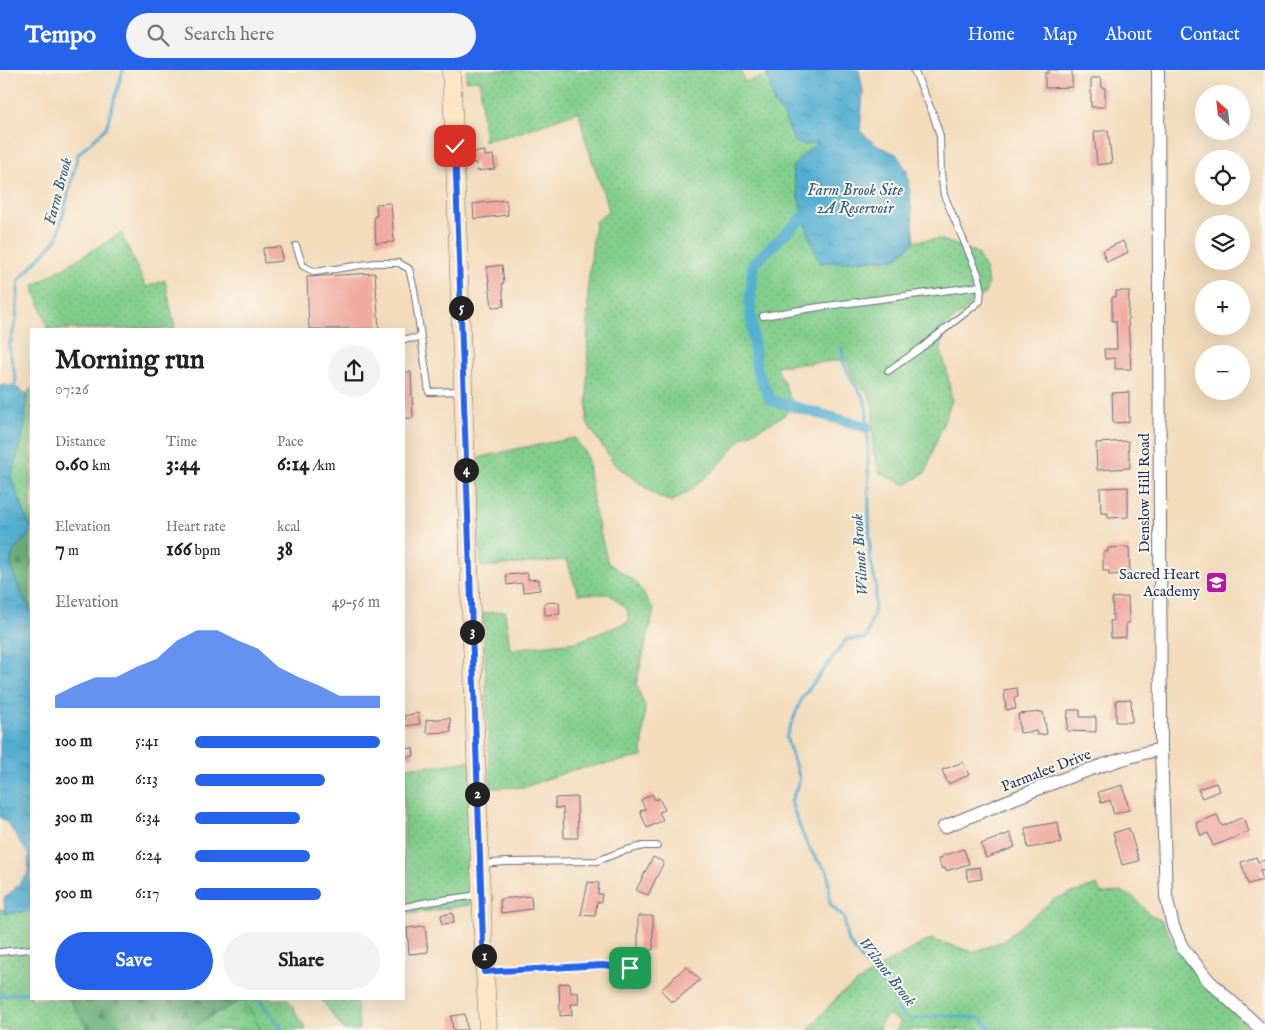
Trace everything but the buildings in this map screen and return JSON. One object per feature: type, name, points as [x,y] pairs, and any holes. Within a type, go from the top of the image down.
[{"type":"street","points":[[451,70],[484,972],[488,1030]]},
{"type":"street","name":"Denslow Hill Road","points":[[1158,70],[1162,748],[1166,896],[1173,926],[1182,947],[1209,981],[1262,1030]]},
{"type":"street","name":"Parmalee Drive","points":[[944,827],[1130,756],[1162,748]]},
{"type":"lane","points":[[888,371],[921,348],[980,301],[981,286],[978,274],[944,195],[941,173],[940,136],[933,114],[914,70]]},
{"type":"lane","points":[[296,246],[303,266],[315,272],[375,263],[399,263],[409,269],[414,289],[429,392],[463,391]]},
{"type":"lane","points":[[763,316],[981,286]]},
{"type":"lane","points":[[405,339],[421,338]]},
{"type":"lane","points":[[480,865],[506,862],[597,862],[642,846],[657,846]]},
{"type":"lane","points":[[405,907],[436,900],[481,894]]},
{"type":"lane","points":[[0,952],[30,948]]},
{"type":"lane","points":[[484,972],[602,965],[630,968]]},
{"type":"green space","points":[[467,70],[740,70],[745,82],[768,75],[774,103],[784,116],[794,141],[820,142],[803,155],[792,168],[803,217],[819,262],[896,259],[915,241],[940,239],[977,253],[986,271],[988,284],[985,294],[945,326],[941,351],[947,371],[952,401],[926,472],[906,485],[880,473],[873,452],[873,408],[869,394],[856,382],[846,360],[776,366],[793,403],[785,415],[742,438],[718,466],[691,490],[671,502],[654,494],[615,465],[587,423],[588,286],[595,222],[609,210],[585,139],[579,111],[515,134],[484,141],[480,80],[466,81]]},
{"type":"green space","points":[[121,233],[146,287],[165,280],[175,328],[47,328],[33,286]]},
{"type":"green space","points":[[30,390],[30,526],[11,478],[25,425],[27,394]]},
{"type":"green space","points":[[575,438],[587,456],[594,508],[608,563],[635,581],[654,610],[636,684],[645,707],[642,757],[572,770],[525,787],[490,788],[483,613],[505,611],[510,649],[576,642],[629,622],[627,609],[609,594],[578,594],[567,560],[481,567],[474,459]]},
{"type":"green space","points":[[30,532],[30,610],[13,574],[11,558],[13,552]]},
{"type":"green space","points":[[471,761],[476,904],[405,915],[405,767],[436,766]]},
{"type":"green space","points":[[1097,885],[1101,894],[1121,891],[1136,899],[1149,914],[1162,921],[1177,950],[1202,984],[1252,1030],[896,1030],[901,1022],[887,1014],[879,1027],[882,1030],[808,1030],[839,995],[892,959],[931,939],[973,952],[1003,941],[1054,899]]},
{"type":"green space","points":[[0,909],[5,910],[6,914],[30,911],[30,1000],[70,1000],[89,1030],[0,1030]]},
{"type":"green space","points":[[70,1000],[242,1000],[206,1019],[192,1030],[89,1030]]},
{"type":"green space","points":[[244,1000],[289,1000],[306,1030],[261,1030]]},
{"type":"green space","points":[[245,1000],[261,1030],[192,1030],[206,1019]]},
{"type":"green space","points":[[322,1000],[356,1000],[359,1030],[344,1030]]},
{"type":"water","name":"Farm Brook Site 2A Reservoir","points":[[767,70],[859,70],[863,92],[860,131],[876,145],[896,154],[907,171],[915,241],[896,258],[819,263],[803,217],[792,168],[803,155],[819,142],[804,145],[794,141],[784,116],[774,103]]},
{"type":"water","points":[[0,385],[14,386],[27,394],[25,425],[11,478],[30,531],[15,550],[11,559],[14,575],[30,610],[30,911],[5,914],[4,898],[28,874],[29,855],[6,821],[0,817]]},
{"type":"waterway","name":"Farm Brook","points":[[14,388],[16,379],[9,348],[16,320],[19,280],[57,239],[78,154],[106,128],[123,70]]},
{"type":"waterway","points":[[818,212],[803,217],[753,264],[750,302],[756,367],[770,400],[867,427]]},
{"type":"waterway","name":"Wilmot Brook","points":[[842,348],[844,364],[864,398],[867,411],[870,556],[876,586],[874,612],[866,639],[847,639],[802,698],[786,737],[800,779],[791,802],[809,848],[828,872],[830,904],[844,918],[847,939],[888,991],[901,1014],[912,1020],[941,1015],[982,1019],[991,1030]]},
{"type":"waterway","points":[[0,996],[30,992]]},
{"type":"waterway","name":"Farm Brook","points":[[259,1000],[283,1030]]},
{"type":"place","name":"Sacred Heart Academy","points":[[1216,583]]},
{"type":"route","points":[[455,146],[484,972],[602,965],[630,968]]}]
